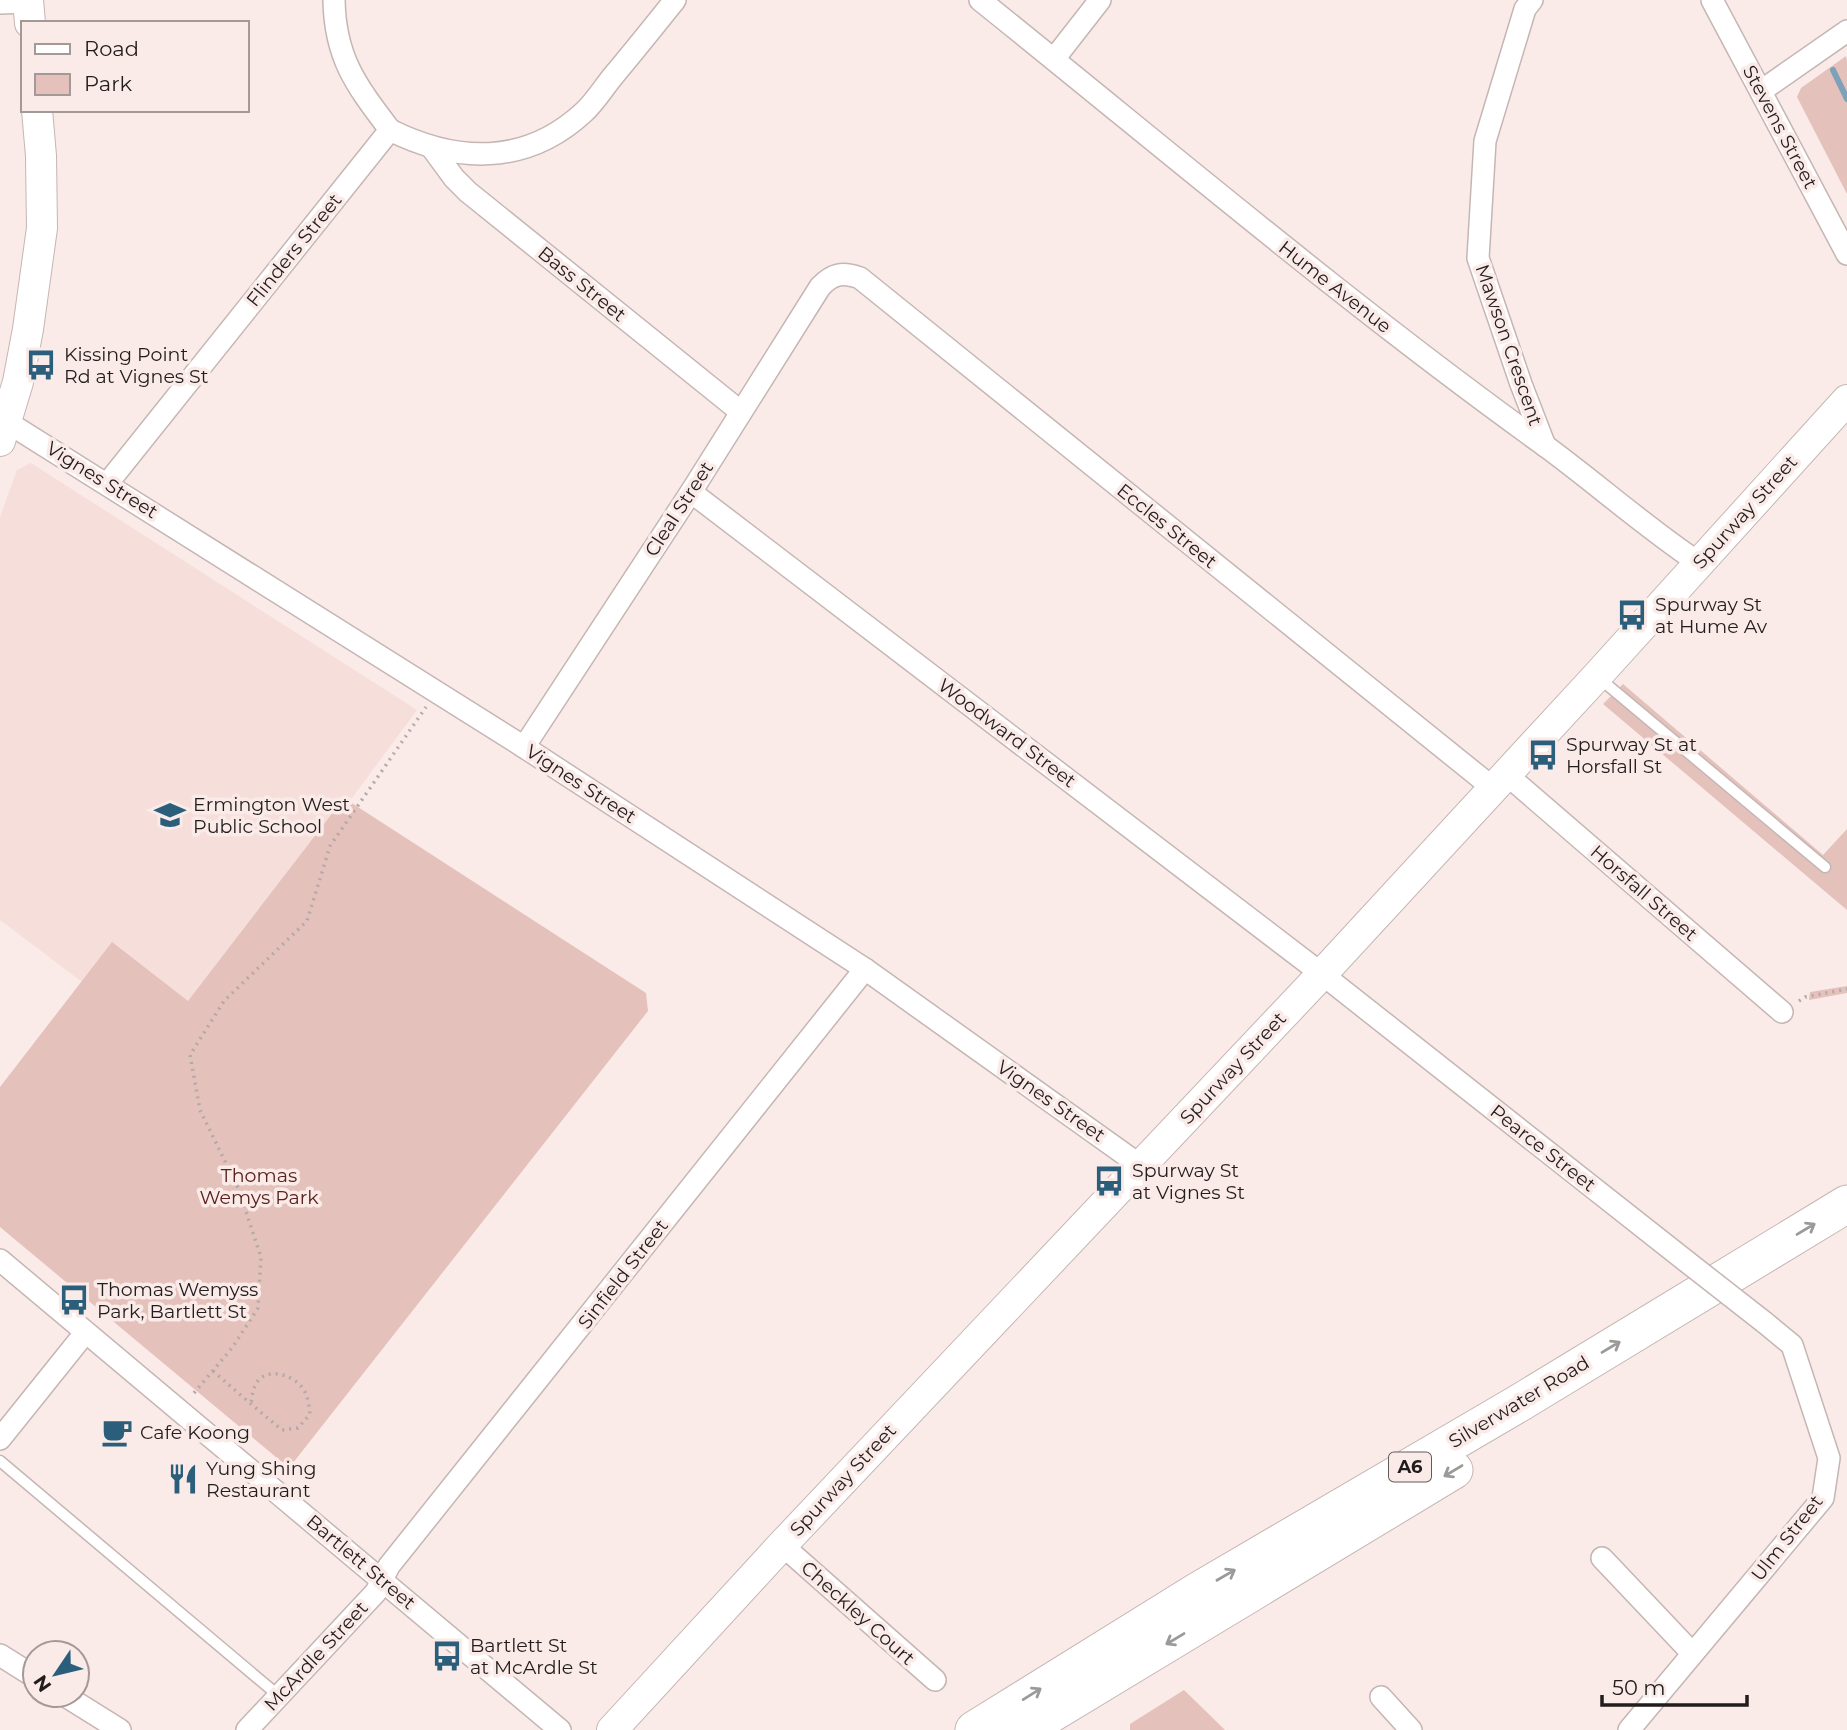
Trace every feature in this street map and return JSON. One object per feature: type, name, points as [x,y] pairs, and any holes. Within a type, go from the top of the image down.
[{"type":"highway","name":"Silverwater Road","points":[[974,1730],[1198,1591],[1533,1395],[1847,1203]]},
{"type":"highway","name":"Silverwater Road","points":[[1024,1730],[1847,1233]]},
{"type":"street","points":[[334,0],[334,16],[342,56],[365,99],[390,130],[432,148],[486,154],[520,149],[542,141],[584,112],[675,0]]},
{"type":"street","name":"Hume Avenue","points":[[980,0],[1295,257],[1486,405],[1545,446],[1699,563]]},
{"type":"street","points":[[1054,59],[1100,0]]},
{"type":"street","name":"Mawson Crescent","points":[[1532,0],[1525,9],[1485,141],[1478,258],[1545,446]]},
{"type":"street","name":"Stevens Street","points":[[1713,0],[1847,254]]},
{"type":"street","points":[[1761,91],[1847,31]]},
{"type":"street","points":[[4,431],[18,382],[28,329],[42,228],[37,112]]},
{"type":"street","name":"Flinders Street","points":[[107,484],[390,130]]},
{"type":"street","name":"Bass Street","points":[[432,148],[468,192],[741,412]]},
{"type":"street","name":"Cleal Street","points":[[524,747],[691,492],[820,286],[836,274]]},
{"type":"street","name":"Eccles Street","points":[[836,274],[860,278],[1500,781]]},
{"type":"street","name":"Spurway Street","points":[[612,1730],[782,1545],[1322,974],[1847,400]]},
{"type":"street","name":"Vignes Street","points":[[4,431],[107,484],[524,747],[865,969],[1141,1166]]},
{"type":"street","name":"Woodward Street","points":[[691,492],[1322,974]]},
{"type":"street","name":"Horsfall Street","points":[[1500,781],[1782,1012]]},
{"type":"street","name":"Sinfield Street","points":[[382,1580],[389,1566],[865,969]]},
{"type":"street","name":"Pearce Street","points":[[1322,974],[1764,1321]]},
{"type":"street","name":"Bartlett Street","points":[[0,1260],[560,1730]]},
{"type":"street","name":"Ulm Street","points":[[1629,1730],[1823,1498],[1829,1458],[1792,1345],[1764,1321]]},
{"type":"street","points":[[0,1439],[85,1333]]},
{"type":"street","name":"Checkley Court","points":[[782,1545],[935,1680]]},
{"type":"street","points":[[1602,1558],[1692,1653]]},
{"type":"street","name":"McArdle Street","points":[[247,1730],[376,1592],[382,1580]]},
{"type":"street","points":[[0,1655],[21,1668]]},
{"type":"street","points":[[1381,1697],[1411,1730]]},
{"type":"street","points":[[86,1709],[120,1730]]},
{"type":"lane","points":[[1597,676],[1825,867]]},
{"type":"lane","points":[[0,1461],[279,1696]]},
{"type":"path","points":[[194,1393],[232,1348],[258,1308],[261,1257],[237,1188],[200,1110],[190,1055],[224,1001],[307,920],[330,846],[437,691]]},
{"type":"path","points":[[1782,1012],[1805,997],[1847,989]]},
{"type":"path","points":[[213,1371],[251,1404],[282,1430],[298,1428],[310,1414],[308,1398],[302,1387],[289,1377],[276,1373],[265,1375],[258,1380],[253,1389],[251,1404]]},
{"type":"shaded area","name":"Ermington West Public School","points":[[31,463],[417,710],[194,1012],[82,982],[0,920],[0,517],[17,470]]},
{"type":"green space","points":[[1846,56],[1847,194],[1797,97],[1801,88]]},
{"type":"green space","points":[[1623,684],[1823,855],[1847,829],[1847,910],[1603,704]]},
{"type":"green space","name":"Thomas Wemys Park","points":[[344,798],[646,993],[648,1011],[289,1468],[0,1227],[0,1087],[112,942],[188,1001]]},
{"type":"green space","points":[[1847,986],[1847,993],[1809,1000],[1810,992]]},
{"type":"green space","points":[[1184,1690],[1225,1730],[1130,1730],[1130,1724]]},
{"type":"waterway","points":[[1833,70],[1847,99]]},
{"type":"place","name":"Kissing Point Rd at Vignes St","points":[[41,365]]},
{"type":"place","name":"Spurway St at Hume Av","points":[[1632,615]]},
{"type":"place","name":"Spurway St at Horsfall St","points":[[1543,755]]},
{"type":"place","name":"Ermington West Public School","points":[[170,815]]},
{"type":"place","name":"Spurway St at Vignes St","points":[[1109,1181]]},
{"type":"place","name":"Thomas Wemyss Park, Bartlett St","points":[[74,1300]]},
{"type":"place","name":"Cafe Koong","points":[[117,1432]]},
{"type":"place","name":"Yung Shing Restaurant","points":[[183,1479]]},
{"type":"place","name":"Bartlett St at McArdle St","points":[[447,1656]]}]
